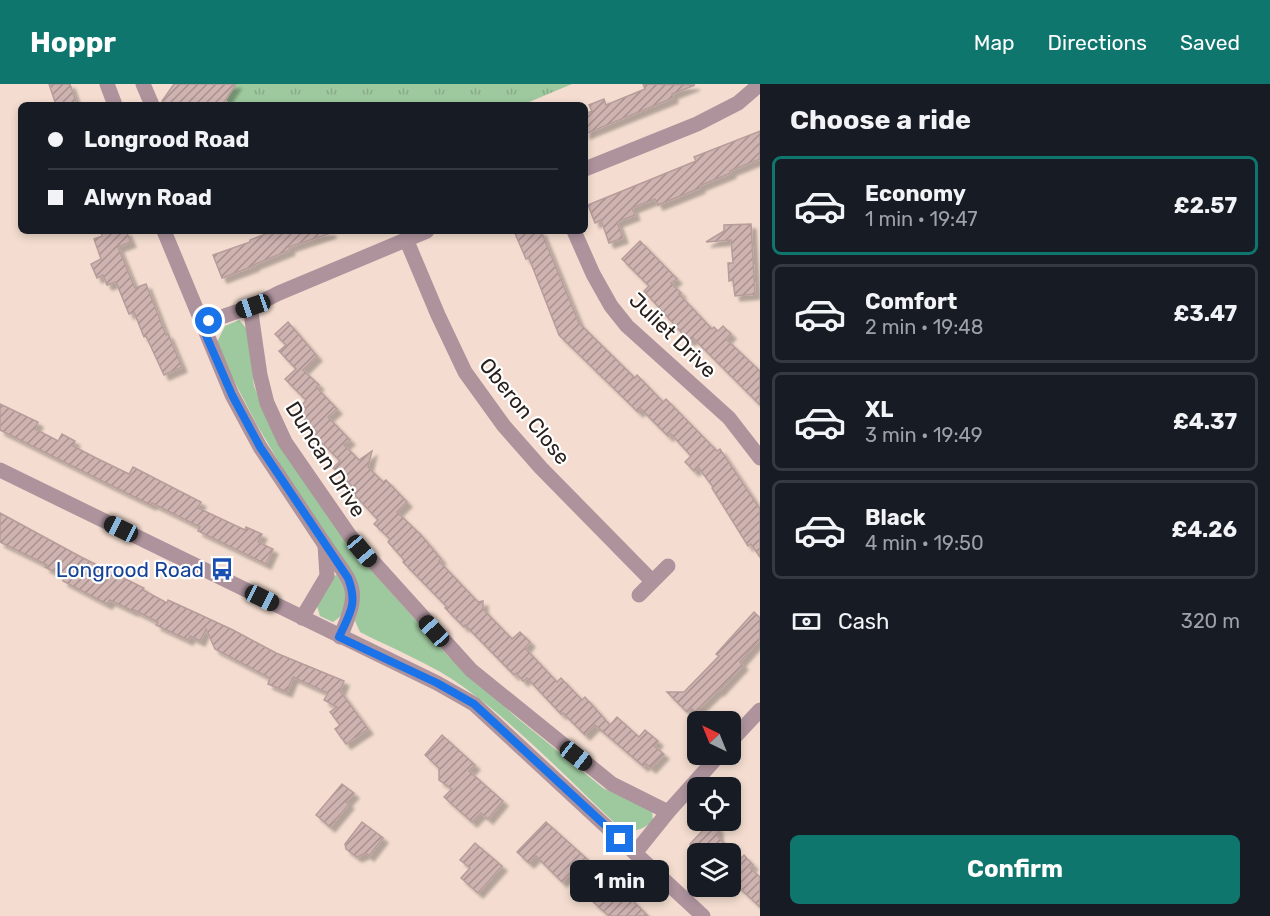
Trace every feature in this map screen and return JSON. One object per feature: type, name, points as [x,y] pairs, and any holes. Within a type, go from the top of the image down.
[{"type":"street","points":[[107,84],[114,102]]},
{"type":"street","points":[[143,84],[151,102]]},
{"type":"street","points":[[588,168],[697,124],[738,103],[760,84]]},
{"type":"street","points":[[169,234],[201,324],[232,395],[260,447],[348,578],[354,594],[350,612],[339,637]]},
{"type":"street","points":[[201,324],[253,306],[419,234]]},
{"type":"street","name":"Juliet Drive","points":[[575,234],[592,274],[611,306],[627,326],[729,418],[760,458]]},
{"type":"street","name":"Oberon Close","points":[[406,239],[438,315],[471,381],[504,426],[542,468],[652,581]]},
{"type":"street","name":"Duncan Drive","points":[[253,306],[251,313],[260,375],[267,404],[285,442],[350,536],[471,670],[612,784],[668,812]]},
{"type":"street","points":[[0,470],[437,683],[474,704],[704,916]]},
{"type":"street","points":[[302,618],[327,576],[325,546]]},
{"type":"street","points":[[639,595],[668,566]]},
{"type":"street","points":[[741,730],[760,710]]},
{"type":"street","points":[[635,853],[710,765]]},
{"type":"green space","points":[[236,84],[572,84],[529,102],[229,102],[226,100]]},
{"type":"green space","points":[[239,320],[247,329],[254,386],[271,429],[353,550],[448,656],[516,717],[603,788],[652,811],[653,821],[637,830],[619,827],[525,738],[465,688],[427,665],[360,632],[355,621],[358,610],[289,479],[257,425],[217,342],[225,326]]},
{"type":"green space","points":[[337,575],[346,594],[346,606],[333,622],[320,616],[317,606],[332,576]]},
{"type":"building","points":[[49,84],[70,84],[76,102],[55,102]]},
{"type":"building","points":[[174,84],[236,84],[224,102],[162,101]]},
{"type":"building","points":[[643,84],[695,85],[672,94],[673,98],[588,133],[588,113],[592,111],[589,105],[604,99],[606,105],[645,89]]},
{"type":"building","points":[[760,131],[760,159],[658,205],[655,199],[632,208],[635,215],[617,222],[623,238],[609,243],[601,220],[595,223],[588,205],[696,161],[694,157]]},
{"type":"building","points":[[751,224],[755,294],[735,296],[733,280],[729,281],[728,263],[733,263],[731,240],[706,242],[724,231],[724,225]]},
{"type":"building","points":[[101,234],[127,234],[131,242],[118,247],[135,288],[146,284],[166,335],[168,334],[182,367],[164,375],[134,312],[129,314],[116,282],[107,285],[103,275],[97,278],[91,264],[101,259],[94,239],[102,236]]},
{"type":"building","points":[[265,234],[328,234],[289,247],[290,250],[222,278],[213,255],[250,242]]},
{"type":"building","points":[[515,234],[542,234],[579,323],[635,378],[637,375],[663,402],[666,399],[717,451],[720,449],[760,509],[760,557],[751,544],[748,546],[713,487],[698,467],[694,471],[685,462],[691,456],[671,434],[668,436],[641,409],[638,412],[559,335],[529,258],[526,259]]},
{"type":"building","points":[[640,241],[677,279],[671,283],[681,293],[679,294],[712,329],[714,327],[718,331],[723,326],[731,334],[726,339],[760,371],[760,405],[693,338],[689,341],[644,291],[649,286],[622,259]]},
{"type":"building","points":[[288,322],[317,356],[303,370],[319,385],[316,387],[337,409],[328,417],[350,440],[344,445],[359,460],[372,451],[368,467],[383,482],[386,480],[407,502],[397,512],[421,535],[441,559],[439,561],[475,599],[478,602],[483,601],[483,609],[512,639],[520,632],[530,642],[525,648],[557,682],[561,678],[582,700],[585,697],[610,725],[617,717],[639,737],[645,730],[658,741],[654,746],[664,754],[651,768],[646,764],[643,766],[595,725],[585,735],[563,713],[561,714],[527,678],[523,681],[516,673],[514,675],[445,608],[447,607],[403,562],[404,560],[388,542],[390,539],[374,524],[378,520],[350,490],[353,488],[351,485],[333,468],[340,461],[314,435],[317,432],[300,415],[306,409],[302,405],[306,400],[285,379],[296,369],[279,351],[286,345],[275,334]]},
{"type":"building","points":[[0,404],[38,422],[35,429],[58,441],[62,434],[75,441],[73,446],[96,458],[129,474],[133,467],[201,502],[198,508],[245,530],[246,527],[262,534],[258,542],[273,549],[266,564],[198,531],[200,527],[0,430]]},
{"type":"building","points":[[0,513],[144,588],[143,590],[167,603],[168,600],[276,653],[344,681],[340,691],[368,729],[346,744],[335,729],[340,725],[330,712],[337,707],[324,700],[328,693],[293,677],[287,692],[268,684],[270,678],[215,649],[206,629],[200,641],[190,636],[188,640],[156,625],[158,622],[134,610],[110,600],[107,604],[63,581],[65,577],[45,567],[47,565],[0,542]]},
{"type":"building","points":[[754,612],[760,618],[760,639],[740,662],[743,665],[696,711],[691,708],[687,712],[667,692],[684,692],[719,656],[716,654]]},
{"type":"building","points":[[442,735],[475,765],[469,771],[503,801],[488,819],[481,813],[472,822],[444,797],[452,789],[439,780],[439,768],[425,755]]},
{"type":"building","points":[[342,784],[354,793],[346,802],[349,804],[330,827],[316,815]]},
{"type":"building","points":[[362,822],[383,838],[369,856],[366,853],[357,857],[346,849],[345,844]]},
{"type":"building","points":[[546,822],[648,916],[609,916],[592,901],[599,894],[573,870],[562,882],[536,856],[529,863],[517,852]]},
{"type":"building","points":[[702,831],[718,831],[718,837],[724,843],[691,843]]},
{"type":"building","points":[[475,843],[502,866],[478,893],[461,878],[470,868],[460,860]]},
{"type":"building","points":[[744,855],[753,865],[750,868],[760,877],[760,907],[741,889],[741,858]]},
{"type":"place","name":"Longrood Road","points":[[222,569]]},
{"type":"route","points":[[209,321],[201,324],[232,395],[260,447],[348,578],[354,594],[350,612],[339,637],[437,683],[474,704],[620,839]]}]
